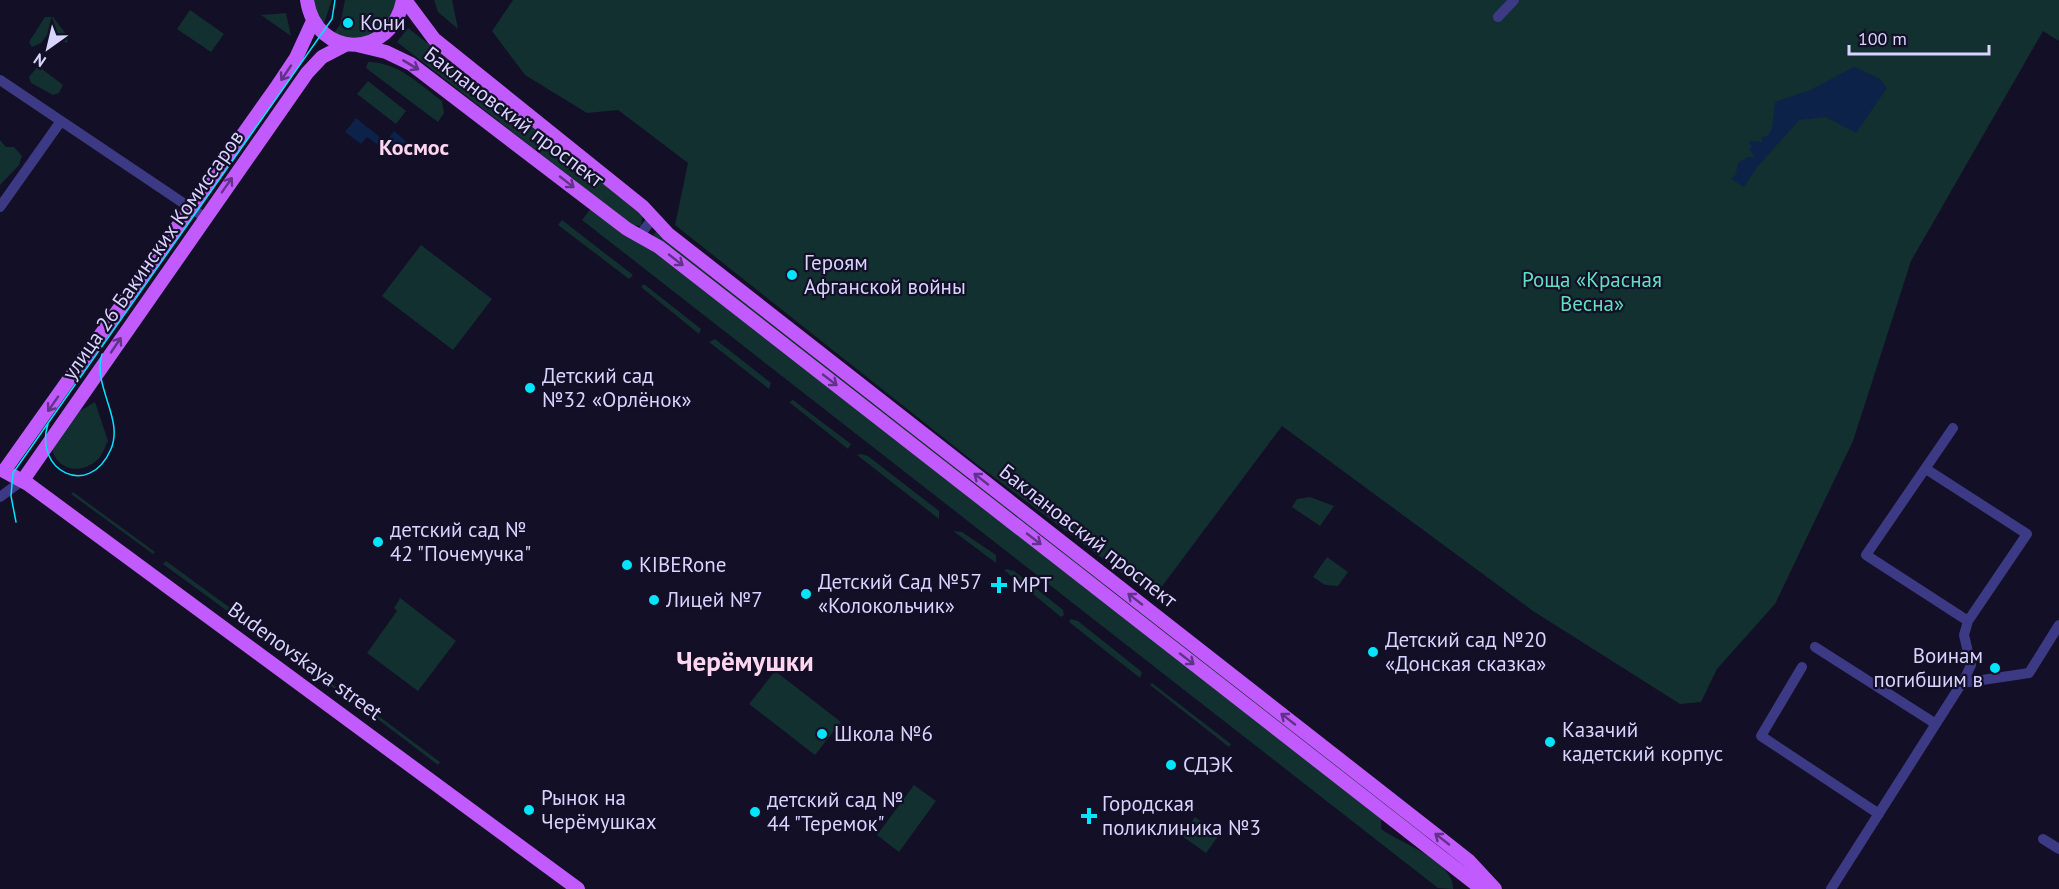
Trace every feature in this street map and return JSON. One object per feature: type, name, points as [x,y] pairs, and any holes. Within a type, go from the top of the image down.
[{"type":"main road","points":[[307,0],[314,21]]},
{"type":"main road","name":"Баклановский проспект","points":[[404,0],[434,39],[643,207],[677,240],[1445,842],[1480,885]]},
{"type":"main road","name":"улица 26 Бакинских Комиссаров","points":[[23,480],[204,217],[307,73],[322,57],[383,36],[395,22],[404,0]]},
{"type":"main road","name":"Баклановский проспект","points":[[314,21],[326,36],[352,45],[386,52],[411,64],[627,229],[640,235],[678,261],[1480,885],[1495,889]]},
{"type":"main road","name":"улица 26 Бакинских Комиссаров","points":[[1,472],[296,58],[314,21]]},
{"type":"main road","name":"Budenovskaya street","points":[[1,472],[23,480],[578,889]]},
{"type":"street","points":[[1498,17],[1514,0]]},
{"type":"street","points":[[0,80],[204,217]]},
{"type":"street","points":[[0,207],[61,121]]},
{"type":"street","points":[[640,235],[653,218]]},
{"type":"street","points":[[1953,428],[1866,555],[1968,621]]},
{"type":"street","points":[[1831,889],[1962,683],[1971,665],[1964,635],[1968,621],[2027,534],[1926,469]]},
{"type":"street","name":"улица 26 Бакинских Комиссаров","points":[[0,497],[23,480]]},
{"type":"street","points":[[1962,683],[2029,673],[2059,625]]},
{"type":"street","points":[[1815,647],[1936,724]]},
{"type":"street","points":[[1802,667],[1761,736],[1879,814]]},
{"type":"street","points":[[2043,839],[2059,849]]},
{"type":"green space","points":[[312,0],[332,0],[323,26]]},
{"type":"green space","points":[[345,0],[397,0],[387,25],[362,40],[333,34],[340,25]]},
{"type":"green space","points":[[434,0],[452,0],[458,29],[438,12]]},
{"type":"green space","name":"Роща «Красная Весна»","points":[[513,0],[2059,0],[2059,41],[2043,31],[1911,261],[1853,441],[1775,604],[1717,669],[1701,702],[1680,704],[1533,611],[1282,426],[1154,597],[979,466],[675,225],[688,163],[618,110],[587,113],[525,75],[492,31]]},
{"type":"green space","points":[[190,10],[224,34],[211,52],[177,29]]},
{"type":"green space","points":[[286,13],[291,36],[261,15]]},
{"type":"green space","points":[[45,17],[53,17],[68,37],[67,43],[47,35],[41,43],[32,47],[29,42]]},
{"type":"green space","points":[[408,28],[643,213],[641,226],[632,225],[397,42]]},
{"type":"green space","points":[[368,62],[399,70],[442,101],[444,113],[438,122],[366,68]]},
{"type":"green space","points":[[38,66],[63,85],[59,93],[53,95],[31,83],[29,77]]},
{"type":"green space","points":[[368,81],[406,111],[396,124],[357,94]]},
{"type":"green space","points":[[0,140],[6,147],[14,147],[22,156],[19,165],[0,185]]},
{"type":"green space","points":[[591,208],[623,235],[652,249],[1381,819],[1381,829],[1436,861],[1451,879],[1453,889],[1438,888],[582,220]]},
{"type":"green space","points":[[562,220],[633,275],[629,279],[558,225]]},
{"type":"green space","points":[[657,231],[1427,834],[1424,837],[653,235]]},
{"type":"green space","points":[[421,245],[492,299],[453,350],[382,296]]},
{"type":"green space","points":[[644,284],[701,329],[699,334],[641,287]]},
{"type":"green space","points":[[715,339],[771,383],[769,389],[709,342]]},
{"type":"green space","points":[[793,400],[851,444],[848,449],[789,402]]},
{"type":"green space","points":[[95,402],[108,441],[103,452],[99,458],[86,467],[79,469],[65,466],[59,462],[52,448],[75,414]]},
{"type":"green space","points":[[857,455],[868,456],[939,511],[939,519]]},
{"type":"green space","points":[[73,492],[155,552],[153,554],[71,494]]},
{"type":"green space","points":[[1310,497],[1334,506],[1320,526],[1292,507],[1297,499]]},
{"type":"green space","points":[[953,531],[962,532],[996,555],[996,563]]},
{"type":"green space","points":[[1327,557],[1348,572],[1338,586],[1325,585],[1313,577]]},
{"type":"green space","points":[[166,561],[244,618],[241,621],[163,564]]},
{"type":"green space","points":[[1004,570],[1014,571],[1063,610],[1064,615],[1061,617]]},
{"type":"green space","points":[[400,598],[456,641],[418,691],[367,653],[397,611],[394,608]]},
{"type":"green space","points":[[1071,619],[1078,621],[1142,672],[1140,678],[1069,622]]},
{"type":"green space","points":[[260,629],[344,693],[343,695],[258,632]]},
{"type":"green space","points":[[775,671],[841,722],[815,755],[749,704]]},
{"type":"green space","points":[[1152,683],[1231,744],[1229,747],[1150,685]]},
{"type":"green space","points":[[360,702],[440,762],[438,765],[358,704]]},
{"type":"green space","points":[[914,785],[936,801],[899,852],[877,835]]},
{"type":"green space","points":[[1195,817],[1219,835],[1206,853],[1182,836]]},
{"type":"water","points":[[1854,67],[1879,78],[1887,88],[1856,133],[1826,117],[1799,120],[1758,166],[1744,187],[1731,179],[1736,174],[1738,163],[1748,157],[1755,157],[1749,149],[1752,148],[1749,141],[1763,142],[1761,137],[1768,136],[1772,128],[1775,102],[1810,90]]},
{"type":"water","points":[[356,118],[381,138],[377,144],[367,137],[361,144],[345,132]]},
{"type":"water","points":[[394,131],[406,141],[392,158],[381,149]]},
{"type":"tram line","points":[[16,522],[11,496],[13,473],[332,19],[335,0]]},
{"type":"tram line","points":[[48,424],[45,440],[48,454],[56,466],[66,473],[77,476],[90,473],[101,464],[111,449],[114,437],[114,426],[101,378],[102,354]]},
{"type":"place","name":"Кони","points":[[348,23]]},
{"type":"place","name":"Героям Афганской войны","points":[[792,275]]},
{"type":"place","name":"Детский сад №32 «Орлёнок»","points":[[530,388]]},
{"type":"place","name":"детский сад № 42 \"Почемучка\"","points":[[378,542]]},
{"type":"place","name":"KIBERone","points":[[627,565]]},
{"type":"place","name":"МРТ","points":[[999,585]]},
{"type":"place","name":"Детский Сад №57 «Колокольчик»","points":[[806,594]]},
{"type":"place","name":"Лицей №7","points":[[654,600]]},
{"type":"place","name":"Детский сад №20 «Донская сказка»","points":[[1373,652]]},
{"type":"place","name":"Воинам погибшим в","points":[[1995,668]]},
{"type":"place","name":"Школа №6","points":[[822,734]]},
{"type":"place","name":"Казачий кадетский корпус","points":[[1550,742]]},
{"type":"place","name":"СДЭК","points":[[1171,765]]},
{"type":"place","name":"Рынок на Черёмушках","points":[[529,810]]},
{"type":"place","name":"детский сад № 44 \"Теремок\"","points":[[755,812]]},
{"type":"place","name":"Городская поликлиника №3","points":[[1089,816]]},
{"type":"district","name":"Космос","points":[[414,147]]},
{"type":"district","name":"Черёмушки","points":[[745,662]]}]
